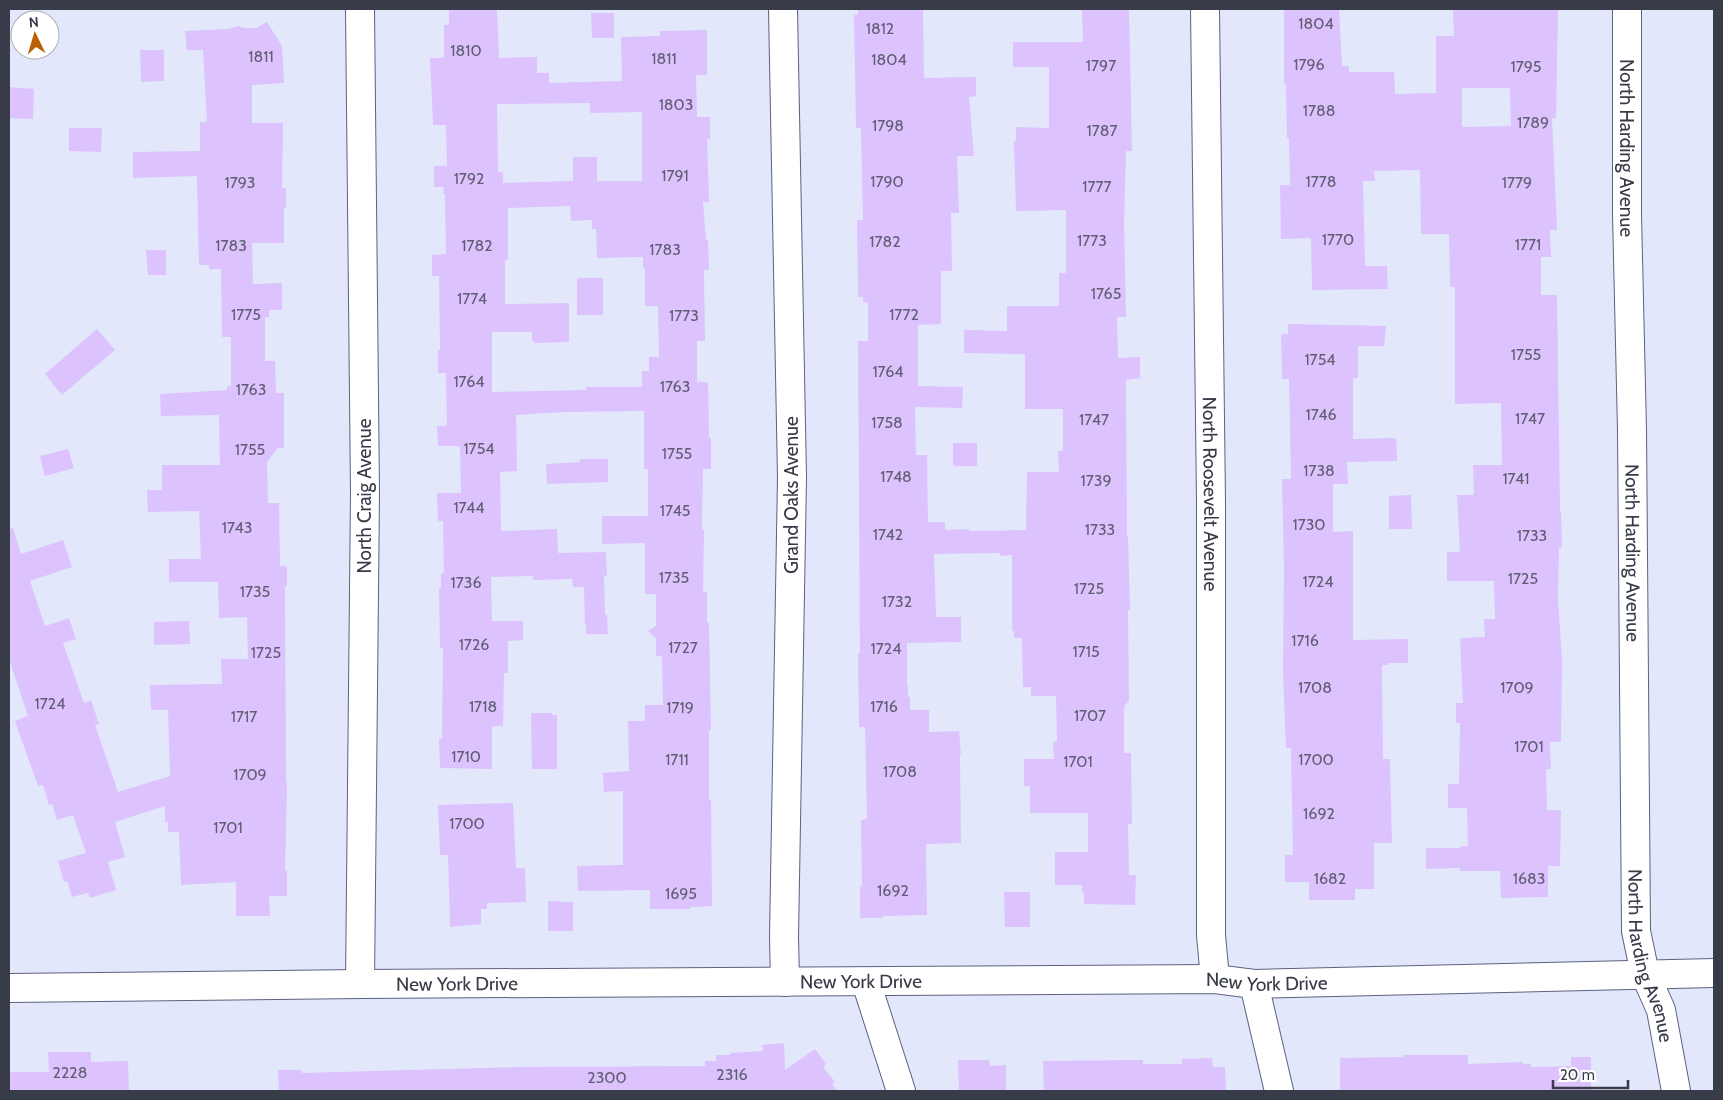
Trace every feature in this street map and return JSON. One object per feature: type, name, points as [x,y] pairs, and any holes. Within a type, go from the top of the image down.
[{"type":"street","name":"North Craig Avenue","points":[[360,9],[365,492],[360,984]]},
{"type":"street","name":"Grand Oaks Avenue","points":[[783,9],[792,477],[784,928],[785,982]]},
{"type":"street","name":"North Roosevelt Avenue","points":[[1205,9],[1211,502],[1211,935],[1215,979]]},
{"type":"street","name":"North Harding Avenue","points":[[1627,9],[1636,931],[1645,974],[1661,1010],[1676,1091]]},
{"type":"street","name":"New York Drive","points":[[9,988],[1215,979],[1254,984],[1714,973]]},
{"type":"street","points":[[866,982],[901,1091]]},
{"type":"street","points":[[1254,984],[1279,1091]]},
{"type":"building","points":[[449,9],[497,9],[499,58],[537,57],[537,73],[549,73],[549,83],[622,81],[621,37],[660,36],[660,31],[707,30],[707,75],[696,75],[697,117],[710,117],[710,139],[707,139],[709,202],[703,202],[706,240],[708,240],[709,270],[704,270],[705,341],[697,341],[697,382],[708,382],[709,438],[711,438],[711,469],[703,469],[702,530],[704,530],[703,592],[707,592],[707,623],[709,623],[711,730],[709,730],[709,800],[711,800],[712,906],[690,907],[690,909],[650,909],[650,890],[578,891],[577,866],[623,865],[623,791],[604,792],[603,773],[629,771],[628,721],[645,721],[645,705],[663,705],[662,656],[656,656],[656,638],[648,631],[656,626],[656,594],[645,594],[645,543],[602,544],[602,516],[648,516],[648,469],[644,469],[644,411],[516,415],[517,471],[500,472],[501,531],[557,529],[558,553],[606,552],[607,576],[604,576],[605,615],[607,615],[608,634],[586,634],[584,587],[573,587],[572,579],[533,580],[533,576],[491,577],[492,621],[523,621],[523,640],[508,641],[508,673],[504,673],[503,726],[492,726],[492,769],[440,768],[439,739],[442,739],[443,648],[440,648],[439,588],[441,588],[441,573],[444,573],[443,521],[438,521],[437,493],[461,493],[460,446],[438,446],[437,426],[447,426],[446,373],[438,373],[438,350],[440,350],[439,276],[432,276],[432,255],[446,254],[445,194],[443,194],[444,187],[434,187],[434,166],[447,166],[446,125],[433,125],[430,58],[444,58],[444,25],[449,25]],"holes":[[[590,103],[590,113],[642,112],[642,181],[597,181],[597,157],[573,157],[573,181],[503,183],[503,172],[498,172],[497,104]],[[570,206],[571,221],[592,220],[592,229],[596,229],[597,258],[643,257],[645,306],[658,306],[659,357],[649,357],[649,371],[642,371],[642,387],[586,387],[586,390],[492,392],[492,332],[532,332],[532,341],[534,343],[569,342],[569,303],[505,304],[505,260],[508,260],[508,208]]]},
{"type":"building","points":[[858,9],[923,9],[924,78],[976,77],[976,96],[969,97],[974,156],[957,156],[959,213],[951,213],[952,271],[941,271],[941,324],[918,325],[918,386],[963,387],[962,408],[915,407],[916,455],[927,455],[928,522],[945,522],[945,530],[969,529],[969,531],[1026,530],[1027,472],[1059,472],[1058,451],[1063,451],[1063,409],[1025,409],[1025,354],[964,353],[964,330],[1007,331],[1007,306],[1059,306],[1059,273],[1066,273],[1066,210],[1016,211],[1014,141],[1016,141],[1016,127],[1049,128],[1049,67],[1013,67],[1013,42],[1083,42],[1082,9],[1129,9],[1132,151],[1126,151],[1124,222],[1126,317],[1117,317],[1118,358],[1140,357],[1140,378],[1126,380],[1127,536],[1130,610],[1128,610],[1129,701],[1124,706],[1124,753],[1131,753],[1132,824],[1128,824],[1129,875],[1136,875],[1135,905],[1084,904],[1082,885],[1055,885],[1055,852],[1088,852],[1088,813],[1030,813],[1030,786],[1024,786],[1024,759],[1054,759],[1053,742],[1057,741],[1056,696],[1031,696],[1031,687],[1023,687],[1022,638],[1014,638],[1014,631],[1012,631],[1012,555],[1000,556],[1000,553],[934,554],[936,617],[961,617],[961,642],[907,643],[908,697],[910,697],[910,710],[929,710],[929,732],[959,731],[961,754],[961,843],[926,844],[927,915],[860,918],[860,887],[862,886],[861,820],[867,819],[865,727],[859,727],[858,341],[868,341],[868,302],[863,302],[863,297],[858,297],[857,220],[863,220],[861,128],[856,128],[854,15],[858,15]]},
{"type":"building","points":[[1284,9],[1339,9],[1342,66],[1349,66],[1349,72],[1394,72],[1395,94],[1436,93],[1436,36],[1454,36],[1453,10],[1558,9],[1556,118],[1552,118],[1557,230],[1550,230],[1551,257],[1541,257],[1541,295],[1557,295],[1562,547],[1559,548],[1558,599],[1562,661],[1561,742],[1550,742],[1551,769],[1546,769],[1547,810],[1561,810],[1560,866],[1548,866],[1548,897],[1501,898],[1500,871],[1460,871],[1460,868],[1426,869],[1426,848],[1460,848],[1460,846],[1468,846],[1467,808],[1448,808],[1448,784],[1459,784],[1460,723],[1456,723],[1456,703],[1463,703],[1460,638],[1485,637],[1484,619],[1495,619],[1494,581],[1447,581],[1447,552],[1460,552],[1457,495],[1474,495],[1473,465],[1502,465],[1501,403],[1455,404],[1455,287],[1450,287],[1449,234],[1421,234],[1420,170],[1374,171],[1375,181],[1363,181],[1365,266],[1387,266],[1388,289],[1312,290],[1311,238],[1281,239],[1280,185],[1290,185],[1286,84],[1284,84]],"holes":[[[1462,88],[1510,88],[1511,126],[1462,127]]]},
{"type":"building","points":[[591,13],[614,13],[614,38],[592,38]]},
{"type":"building","points":[[267,22],[282,46],[284,83],[252,85],[252,123],[283,123],[282,188],[286,188],[284,243],[252,243],[253,284],[282,283],[282,310],[269,310],[269,317],[265,317],[265,361],[275,361],[276,393],[284,393],[284,448],[278,448],[267,462],[268,503],[279,503],[280,566],[287,566],[287,586],[285,586],[287,786],[285,871],[287,871],[287,896],[269,896],[270,916],[236,916],[236,882],[181,885],[179,832],[168,832],[168,822],[165,822],[165,806],[115,822],[125,857],[108,862],[116,890],[90,898],[88,893],[72,897],[67,881],[64,882],[58,861],[86,853],[73,815],[57,820],[52,804],[49,805],[43,785],[38,786],[15,721],[28,716],[9,659],[9,529],[13,528],[21,554],[63,540],[72,567],[30,581],[45,626],[69,618],[76,639],[63,643],[84,703],[91,700],[99,724],[95,725],[118,792],[170,776],[168,710],[151,710],[150,685],[222,684],[221,659],[248,659],[247,617],[219,618],[218,582],[169,582],[169,559],[201,559],[199,511],[148,512],[147,490],[162,490],[162,465],[220,465],[219,415],[161,416],[160,394],[227,390],[227,386],[231,386],[231,337],[222,337],[221,269],[209,269],[209,265],[199,265],[197,176],[133,178],[133,152],[200,151],[200,122],[207,122],[203,50],[187,50],[185,31],[228,29],[238,26],[256,28]]},
{"type":"building","points":[[140,50],[164,50],[164,81],[141,82]]},
{"type":"building","points":[[9,87],[34,89],[33,119],[9,118]]},
{"type":"building","points":[[69,128],[102,128],[101,152],[69,151]]},
{"type":"building","points":[[146,250],[166,250],[166,275],[148,275]]},
{"type":"building","points":[[577,278],[603,278],[603,315],[577,315]]},
{"type":"building","points":[[1288,324],[1386,326],[1384,346],[1358,346],[1358,378],[1353,378],[1353,439],[1396,438],[1397,461],[1347,462],[1348,484],[1333,484],[1333,532],[1353,531],[1353,640],[1408,639],[1408,663],[1388,663],[1388,665],[1382,665],[1383,759],[1390,759],[1392,843],[1374,843],[1374,889],[1355,889],[1355,900],[1309,900],[1309,882],[1285,882],[1285,855],[1293,855],[1291,748],[1286,748],[1283,671],[1284,568],[1282,479],[1291,479],[1289,379],[1282,379],[1281,334],[1288,334]]},
{"type":"building","points":[[97,329],[115,350],[62,395],[45,374]]},
{"type":"building","points":[[953,443],[977,443],[977,466],[953,466]]},
{"type":"building","points":[[68,449],[74,468],[45,476],[40,456]]},
{"type":"building","points":[[580,459],[608,459],[608,482],[547,484],[546,464],[580,462]]},
{"type":"building","points":[[1411,495],[1412,529],[1389,529],[1389,496]]},
{"type":"building","points":[[189,621],[190,644],[154,645],[154,622]]},
{"type":"building","points":[[531,713],[552,713],[552,715],[557,715],[557,769],[532,769]]},
{"type":"building","points":[[513,803],[516,868],[525,868],[526,902],[487,903],[487,909],[481,909],[481,924],[450,927],[448,855],[440,855],[438,805]]},
{"type":"building","points":[[1004,892],[1030,892],[1030,927],[1005,927]]},
{"type":"building","points":[[548,901],[573,902],[573,931],[548,931]]},
{"type":"building","points":[[784,1043],[785,1070],[815,1049],[826,1064],[823,1067],[835,1082],[832,1084],[837,1091],[279,1091],[278,1070],[301,1070],[302,1073],[523,1067],[705,1066],[705,1061],[716,1061],[716,1055],[763,1051],[762,1045]]},
{"type":"building","points":[[48,1052],[91,1052],[91,1062],[128,1061],[129,1091],[9,1091],[9,1072],[49,1072]]},
{"type":"building","points":[[1403,1055],[1468,1055],[1468,1064],[1523,1062],[1523,1064],[1531,1064],[1531,1067],[1571,1066],[1571,1057],[1591,1057],[1591,1091],[1340,1091],[1340,1058],[1403,1057]]},
{"type":"building","points":[[1212,1058],[1213,1067],[1225,1067],[1226,1091],[1044,1091],[1043,1061],[1143,1060],[1143,1064],[1182,1064],[1182,1059]]},
{"type":"building","points":[[958,1060],[989,1060],[990,1066],[1006,1065],[1006,1091],[959,1091]]}]
